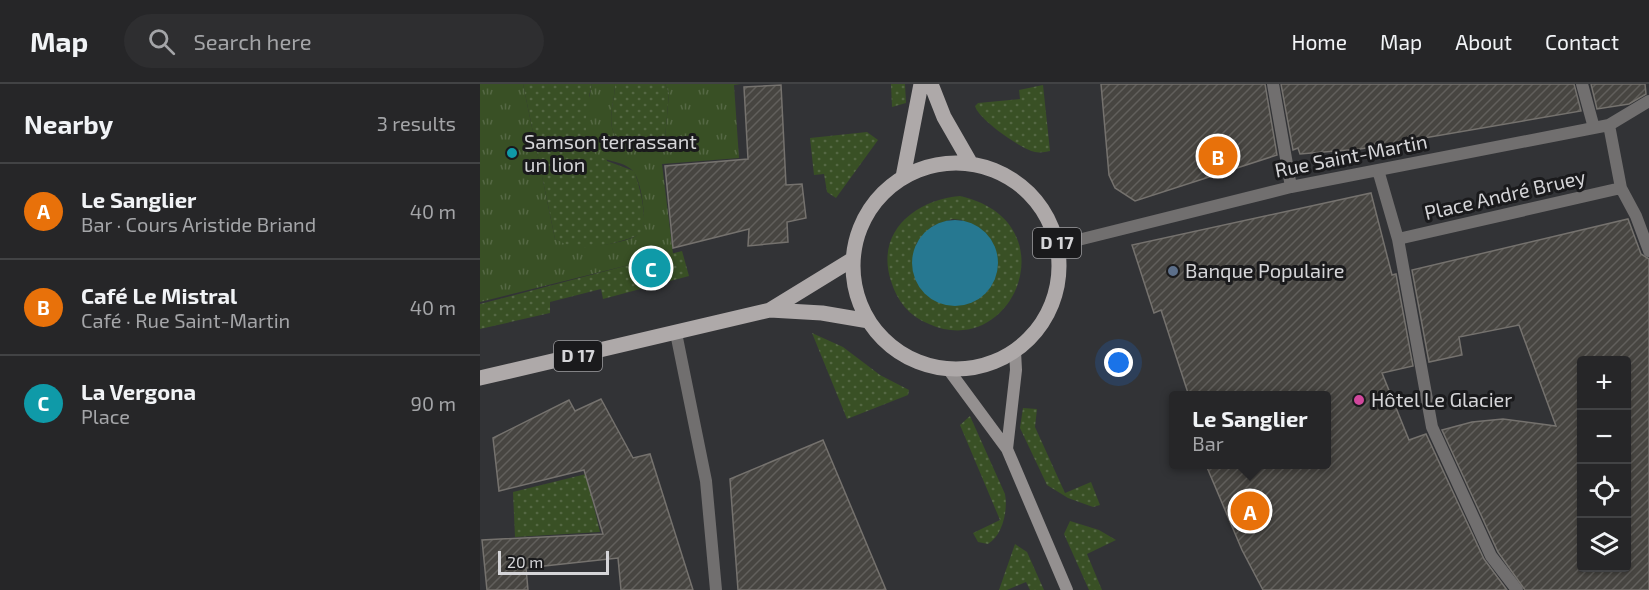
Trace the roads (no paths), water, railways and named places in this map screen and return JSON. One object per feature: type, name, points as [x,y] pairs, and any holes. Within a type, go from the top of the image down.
[{"type":"main road","points":[[903,177],[921,84]]},
{"type":"main road","points":[[931,84],[944,117],[971,164]]},
{"type":"main road","points":[[903,177],[924,167],[948,163],[971,164]]},
{"type":"main road","name":"D 17","points":[[903,177],[878,198],[860,227],[853,259],[856,291],[869,321],[890,346],[917,362],[948,369],[983,366],[1015,351],[1035,333],[1049,312],[1058,286],[1058,245],[1045,213],[1031,195],[1014,180],[993,170],[971,164]]},
{"type":"main road","name":"D 17","points":[[480,378],[770,310],[853,259]]},
{"type":"main road","name":"D 17","points":[[770,310],[869,321]]},
{"type":"main road","points":[[1007,449],[1016,370],[1015,351]]},
{"type":"main road","points":[[948,369],[1007,449],[1066,590]]},
{"type":"street","points":[[1273,84],[1291,187]]},
{"type":"street","points":[[1582,84],[1594,128]]},
{"type":"street","name":"Rue Saint-Martin","points":[[1058,245],[1291,187],[1609,125],[1649,101]]},
{"type":"street","points":[[1609,125],[1621,188],[1636,216],[1649,251]]},
{"type":"street","points":[[1378,170],[1398,239],[1432,427],[1491,556],[1517,590]]},
{"type":"street","name":"Place André Bruey","points":[[1398,239],[1621,188]]},
{"type":"street","points":[[676,333],[706,481],[716,590]]},
{"type":"water","points":[[955,220],[979,227],[991,239],[998,263],[991,287],[979,299],[955,306],[931,299],[919,287],[912,263],[919,239],[931,227]]},
{"type":"place","name":"Samson terrassant un lion","points":[[512,153]]},
{"type":"place","name":"Café Le Mistral","points":[[1218,156]]},
{"type":"place","name":"La Vergona","points":[[651,268]]},
{"type":"place","name":"Banque Populaire","points":[[1173,271]]},
{"type":"place","name":"Hôtel Le Glacier","points":[[1359,400]]},
{"type":"place","name":"Le Sanglier","points":[[1250,511]]}]
